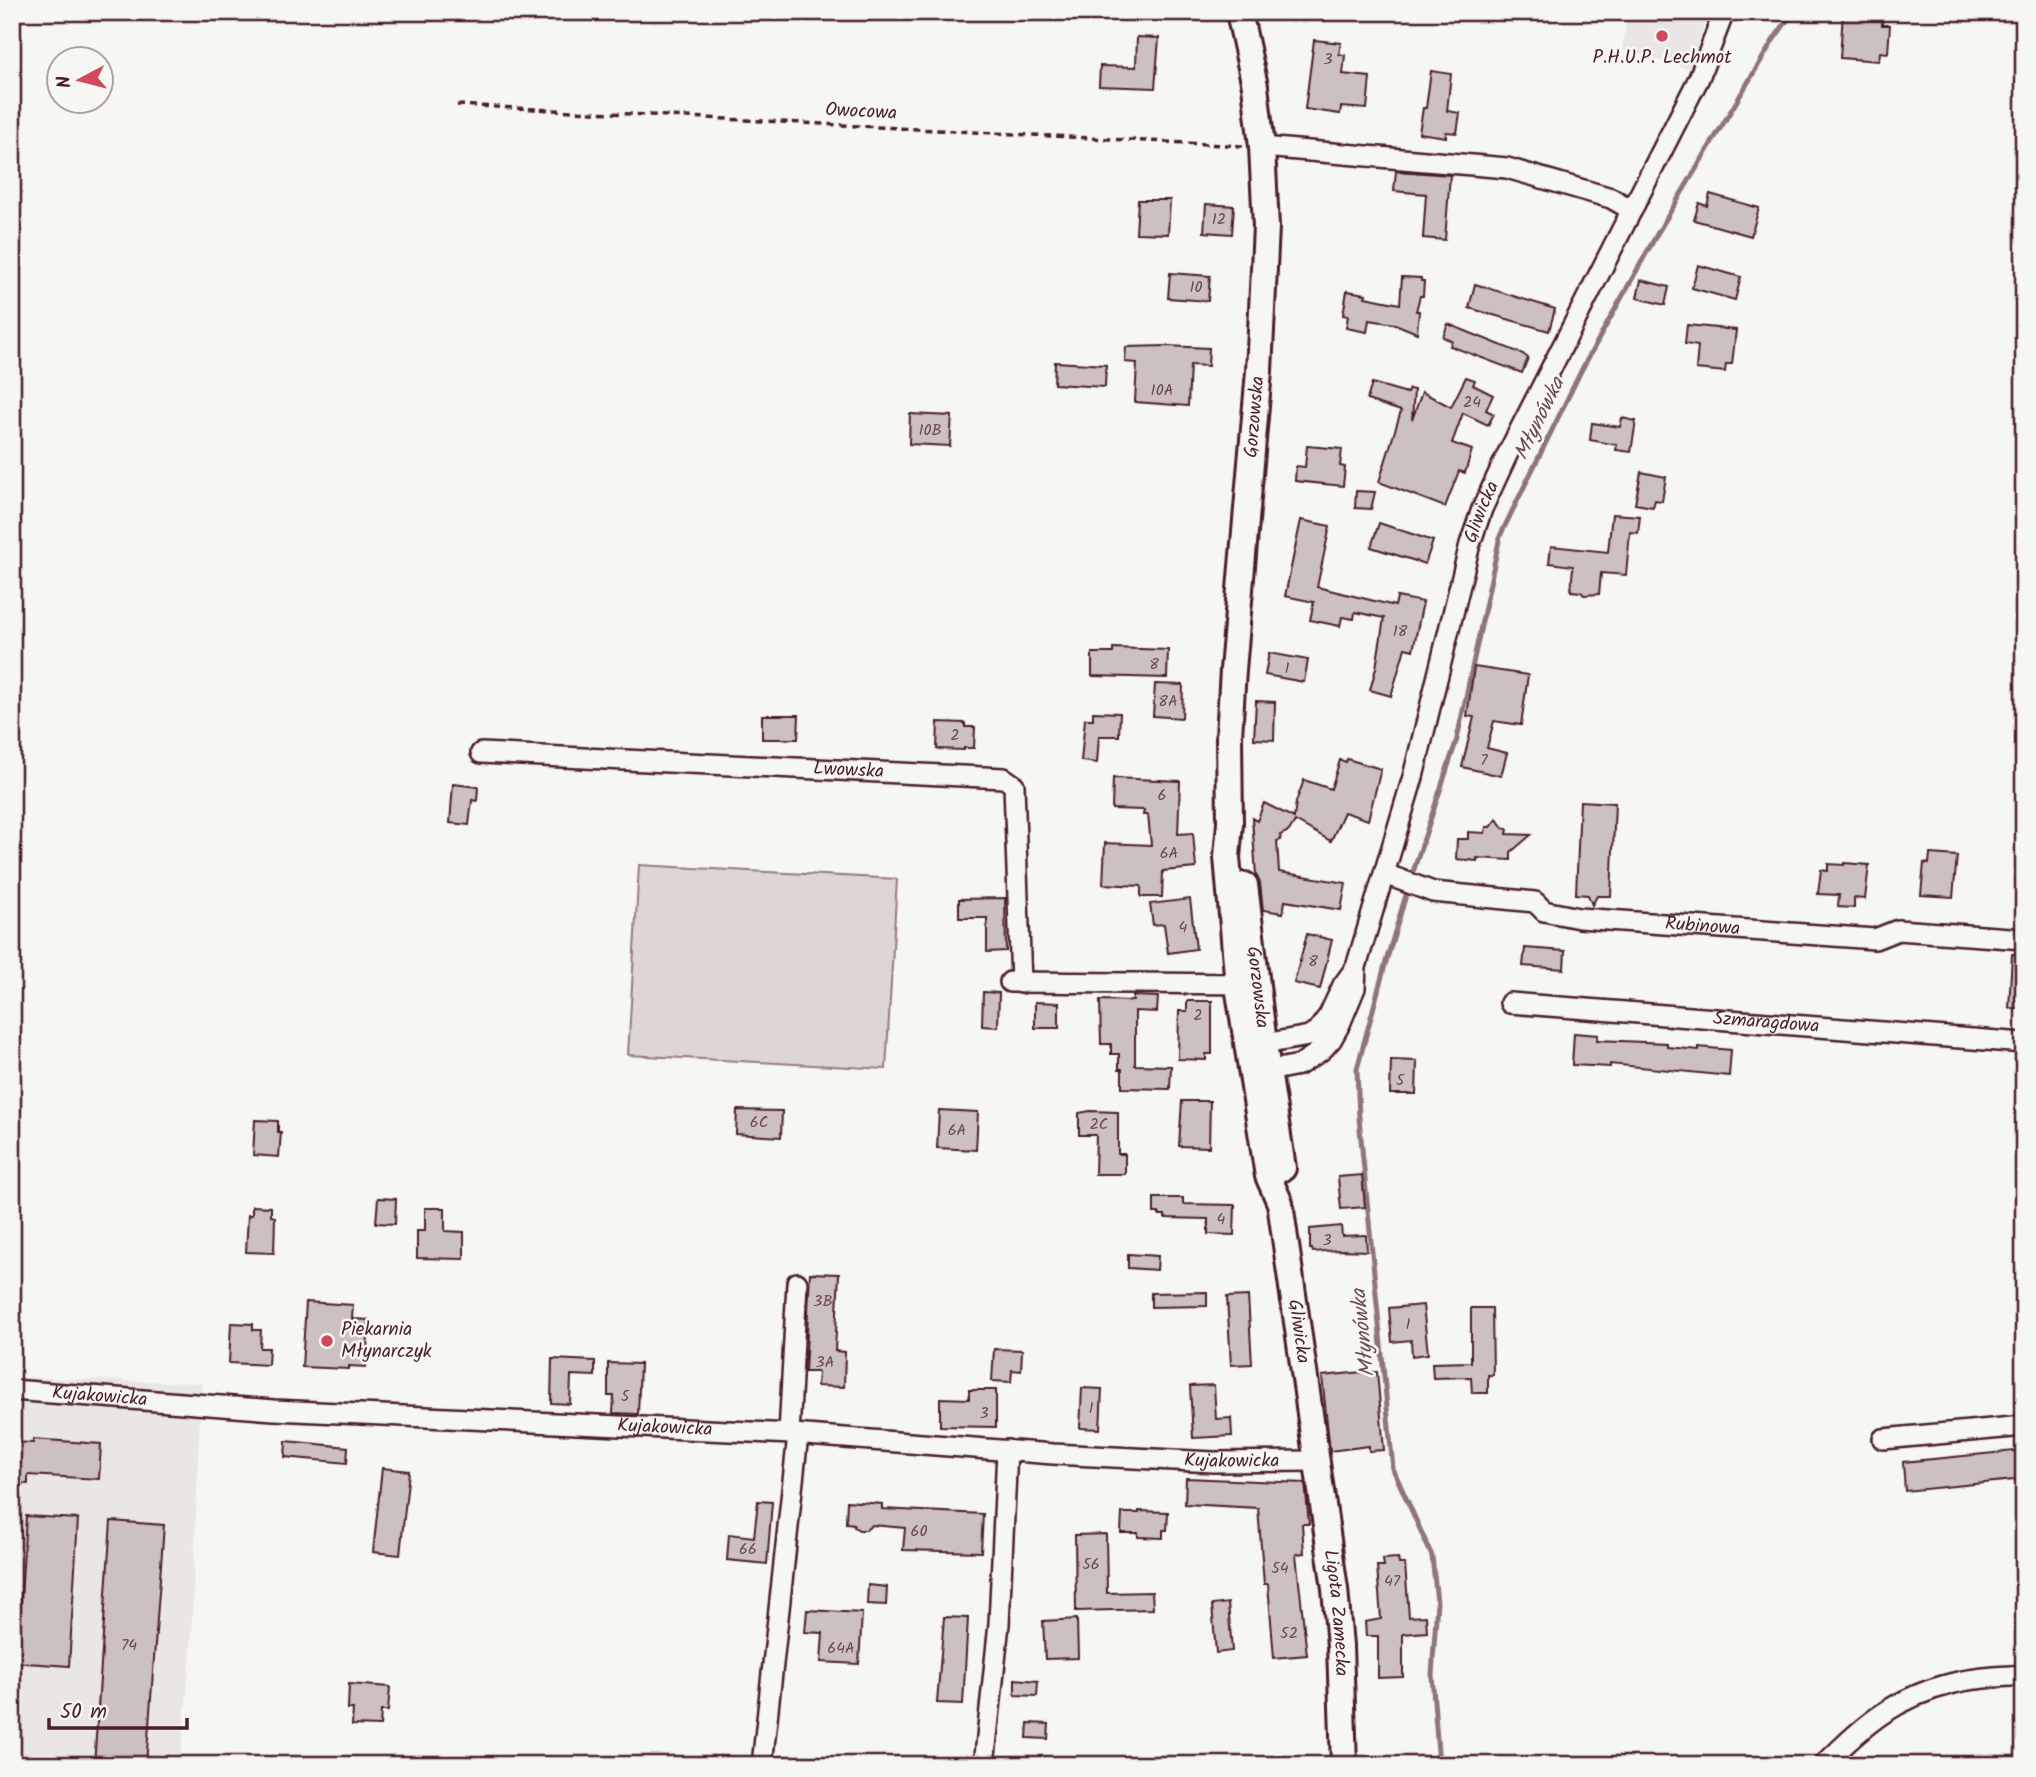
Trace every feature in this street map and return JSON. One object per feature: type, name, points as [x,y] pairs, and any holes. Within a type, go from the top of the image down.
[{"type":"main road","name":"Gorzowska","points":[[1239,12],[1255,86],[1266,213],[1259,371],[1229,736],[1230,823],[1227,857],[1261,1059]]},
{"type":"main road","name":"Gliwicka","points":[[1261,1059],[1284,1173],[1280,1203],[1317,1461]]},
{"type":"main road","name":"Ligota Zamecka","points":[[1317,1461],[1336,1601],[1344,1765]]},
{"type":"street","name":"Gliwicka","points":[[1261,1059],[1299,1065],[1322,1050],[1331,1040],[1355,988],[1356,967],[1413,777],[1456,596],[1482,509],[1699,78],[1724,12]]},
{"type":"street","points":[[1262,147],[1507,169],[1611,198],[1632,210]]},
{"type":"street","name":"Lwowska","points":[[481,753],[1004,778],[1014,785],[1015,983],[1247,985]]},
{"type":"street","name":"Rubinowa","points":[[1385,874],[1433,892],[1535,902],[1544,911],[1592,919],[1875,939],[1898,930],[2024,939]]},
{"type":"street","name":"Gliwicka","points":[[1261,1059],[1318,1030],[1356,967]]},
{"type":"street","name":"Szmaragdowa","points":[[1510,1003],[2024,1043]]},
{"type":"street","points":[[762,1765],[793,1435],[797,1283]]},
{"type":"street","name":"Kujakowicka","points":[[12,1390],[274,1410],[793,1435],[1214,1462],[1317,1461]]},
{"type":"street","points":[[1883,1439],[2024,1426]]},
{"type":"street","points":[[984,1765],[999,1624],[1007,1450]]},
{"type":"street","points":[[1824,1765],[1855,1733],[1888,1708],[1956,1682],[2024,1675]]},
{"type":"path","name":"Owocowa","points":[[457,105],[1262,147]]},
{"type":"shaded area","name":"P.H.U.P. Lechmot","points":[[1628,12],[1708,12],[1690,69],[1622,50]]},
{"type":"shaded area","points":[[639,865],[897,879],[886,1069],[628,1055]]},
{"type":"shaded area","points":[[12,1377],[201,1383],[191,1647],[180,1765],[12,1765]]},
{"type":"building","points":[[1843,12],[1883,14],[1882,25],[1890,25],[1888,53],[1880,52],[1879,61],[1840,58]]},
{"type":"building","points":[[1137,37],[1159,38],[1155,88],[1099,86],[1100,66],[1136,67]]},
{"type":"building","points":[[1314,40],[1341,43],[1339,54],[1345,55],[1343,74],[1370,77],[1367,109],[1341,107],[1340,114],[1305,109]]},
{"type":"building","points":[[1431,71],[1451,74],[1447,111],[1460,113],[1457,133],[1446,132],[1446,137],[1419,133],[1423,108],[1426,108]]},
{"type":"building","points":[[1396,171],[1450,175],[1445,240],[1423,238],[1426,194],[1394,191]]},
{"type":"building","points":[[1710,194],[1759,208],[1751,236],[1694,220],[1699,203],[1707,206]]},
{"type":"building","points":[[1138,200],[1170,200],[1168,234],[1136,233]]},
{"type":"building","points":[[1206,204],[1234,206],[1232,234],[1204,232]]},
{"type":"building","points":[[1698,265],[1741,277],[1735,300],[1692,288]]},
{"type":"building","points":[[1170,273],[1210,276],[1208,301],[1168,298]]},
{"type":"building","points":[[1402,277],[1421,278],[1421,281],[1424,281],[1423,296],[1420,296],[1416,311],[1419,311],[1417,333],[1395,324],[1369,320],[1367,332],[1346,328],[1348,316],[1343,315],[1347,291],[1400,304]]},
{"type":"building","points":[[1641,280],[1669,287],[1665,305],[1637,298]]},
{"type":"building","points":[[1475,284],[1555,309],[1549,331],[1469,308]]},
{"type":"building","points":[[1448,324],[1523,354],[1528,358],[1522,373],[1450,346],[1452,341],[1443,337]]},
{"type":"building","points":[[1687,325],[1736,330],[1732,364],[1726,364],[1725,372],[1696,369],[1698,346],[1685,344]]},
{"type":"building","points":[[1126,347],[1209,348],[1208,366],[1190,365],[1188,406],[1135,402],[1137,363],[1125,362]]},
{"type":"building","points":[[1055,362],[1106,365],[1105,387],[1054,384]]},
{"type":"building","points":[[1466,377],[1475,380],[1473,385],[1493,395],[1486,410],[1494,414],[1488,425],[1463,413],[1452,443],[1472,450],[1465,473],[1459,471],[1445,507],[1379,482],[1401,411],[1367,400],[1372,383],[1407,393],[1409,389],[1414,390],[1412,420],[1422,392],[1451,407]]},
{"type":"building","points":[[910,414],[952,416],[950,446],[909,444]]},
{"type":"building","points":[[1622,418],[1636,421],[1631,452],[1616,450],[1617,445],[1590,440],[1592,423],[1620,427]]},
{"type":"building","points":[[1307,446],[1342,449],[1340,466],[1345,467],[1343,486],[1295,481],[1296,466],[1305,467]]},
{"type":"building","points":[[1641,472],[1666,477],[1662,501],[1655,500],[1653,507],[1635,504]]},
{"type":"building","points":[[1356,491],[1375,492],[1371,509],[1355,508]]},
{"type":"building","points":[[1612,514],[1640,516],[1638,533],[1630,532],[1626,575],[1601,573],[1599,594],[1584,595],[1571,591],[1573,566],[1549,563],[1551,546],[1608,552]]},
{"type":"building","points":[[1301,520],[1330,526],[1317,587],[1395,606],[1397,597],[1423,602],[1413,650],[1405,648],[1391,696],[1370,690],[1384,618],[1355,612],[1354,619],[1342,617],[1340,626],[1310,620],[1314,602],[1285,596]]},
{"type":"building","points":[[1379,523],[1433,541],[1425,564],[1371,547]]},
{"type":"building","points":[[1113,648],[1168,650],[1167,678],[1092,676],[1092,653],[1113,653]]},
{"type":"building","points":[[1269,653],[1308,660],[1304,682],[1265,675]]},
{"type":"building","points":[[1474,667],[1528,675],[1521,725],[1494,721],[1487,748],[1507,753],[1501,776],[1462,767],[1474,717],[1467,716]]},
{"type":"building","points":[[1155,684],[1183,685],[1182,718],[1153,716]]},
{"type":"building","points":[[1256,701],[1275,702],[1274,740],[1254,739]]},
{"type":"building","points":[[1093,712],[1120,713],[1119,736],[1099,736],[1097,763],[1081,761],[1085,719],[1093,719]]},
{"type":"building","points":[[762,715],[799,715],[798,739],[762,739]]},
{"type":"building","points":[[938,722],[965,723],[965,727],[975,727],[974,748],[937,749]]},
{"type":"building","points":[[1347,759],[1381,769],[1368,820],[1344,812],[1331,841],[1295,821],[1289,831],[1280,835],[1281,840],[1277,841],[1279,872],[1346,883],[1341,910],[1285,901],[1283,913],[1263,910],[1260,883],[1256,875],[1252,818],[1257,821],[1264,803],[1294,818],[1296,802],[1304,780],[1331,789],[1340,760],[1346,762]]},
{"type":"building","points":[[1113,778],[1180,781],[1178,834],[1193,833],[1196,868],[1163,871],[1162,897],[1141,897],[1141,886],[1103,884],[1105,843],[1151,845],[1148,815],[1143,815],[1144,810],[1112,809]]},
{"type":"building","points":[[453,784],[478,787],[477,801],[472,800],[469,825],[450,823]]},
{"type":"building","points":[[1580,801],[1615,803],[1611,896],[1597,896],[1592,905],[1588,895],[1576,894]]},
{"type":"building","points":[[1497,819],[1503,828],[1508,829],[1507,834],[1531,835],[1511,852],[1511,860],[1456,859],[1457,839],[1468,839],[1468,832],[1485,833],[1486,827],[1490,827]]},
{"type":"building","points":[[1930,854],[1957,856],[1953,897],[1921,895],[1924,863],[1929,864]]},
{"type":"building","points":[[1828,864],[1869,865],[1865,899],[1854,898],[1854,908],[1838,907],[1839,895],[1818,894],[1821,870],[1828,871]]},
{"type":"building","points":[[1005,898],[1006,951],[987,952],[987,918],[959,918],[959,899]]},
{"type":"building","points":[[1190,899],[1196,949],[1168,953],[1164,924],[1153,925],[1150,904]]},
{"type":"building","points":[[1307,934],[1332,940],[1320,989],[1294,983]]},
{"type":"building","points":[[1525,948],[1565,951],[1564,969],[1523,966]]},
{"type":"building","points":[[2012,954],[2024,955],[2024,1009],[2009,1008]]},
{"type":"building","points":[[983,992],[999,993],[998,1027],[982,1026]]},
{"type":"building","points":[[1133,996],[1158,997],[1157,1012],[1135,1011],[1135,1065],[1171,1066],[1170,1089],[1122,1088],[1119,1054],[1111,1054],[1111,1044],[1101,1044],[1100,1000],[1133,1001]]},
{"type":"building","points":[[1187,1001],[1212,1001],[1212,1054],[1206,1054],[1206,1060],[1178,1059],[1179,1011],[1187,1011]]},
{"type":"building","points":[[1035,1002],[1059,1003],[1059,1028],[1035,1028]]},
{"type":"building","points":[[1574,1033],[1598,1035],[1597,1040],[1667,1043],[1667,1047],[1699,1050],[1699,1047],[1731,1050],[1729,1076],[1610,1064],[1610,1067],[1572,1065]]},
{"type":"building","points":[[1391,1060],[1417,1061],[1416,1094],[1390,1094]]},
{"type":"building","points":[[1182,1101],[1210,1101],[1209,1147],[1179,1146]]},
{"type":"building","points":[[737,1110],[782,1111],[781,1137],[736,1134]]},
{"type":"building","points":[[939,1110],[978,1112],[976,1150],[937,1148]]},
{"type":"building","points":[[1118,1112],[1118,1154],[1125,1154],[1125,1174],[1095,1174],[1096,1135],[1079,1135],[1079,1113]]},
{"type":"building","points":[[255,1120],[278,1121],[278,1132],[281,1132],[279,1157],[253,1155]]},
{"type":"building","points":[[1362,1175],[1365,1207],[1341,1209],[1338,1177]]},
{"type":"building","points":[[378,1198],[396,1199],[395,1224],[376,1223]]},
{"type":"building","points":[[1154,1198],[1183,1198],[1183,1204],[1235,1205],[1234,1235],[1208,1234],[1208,1219],[1165,1218],[1165,1215],[1154,1213]]},
{"type":"building","points":[[252,1206],[271,1207],[271,1216],[275,1217],[274,1253],[246,1252],[248,1215],[252,1215]]},
{"type":"building","points":[[425,1208],[445,1208],[445,1231],[464,1232],[464,1259],[417,1258],[417,1231],[425,1231]]},
{"type":"building","points":[[1341,1226],[1342,1236],[1366,1235],[1367,1251],[1313,1252],[1310,1249],[1310,1229]]},
{"type":"building","points":[[1128,1254],[1158,1256],[1157,1270],[1128,1268]]},
{"type":"building","points":[[810,1273],[839,1274],[835,1351],[845,1352],[844,1387],[817,1386],[818,1372],[805,1372]]},
{"type":"building","points":[[1207,1292],[1207,1306],[1151,1307],[1151,1293]]},
{"type":"building","points":[[1248,1296],[1252,1364],[1231,1365],[1227,1297]]},
{"type":"building","name":"Piekarnia Młynarczyk","points":[[306,1302],[353,1305],[352,1319],[369,1320],[366,1367],[302,1367]]},
{"type":"building","points":[[1423,1305],[1428,1354],[1412,1356],[1411,1340],[1392,1342],[1389,1308]]},
{"type":"building","points":[[1471,1308],[1492,1308],[1493,1375],[1488,1375],[1488,1393],[1472,1393],[1471,1377],[1433,1378],[1432,1363],[1471,1362]]},
{"type":"building","points":[[231,1323],[253,1324],[253,1330],[261,1330],[260,1348],[269,1348],[268,1365],[229,1363]]},
{"type":"building","points":[[994,1349],[1022,1350],[1021,1371],[1012,1370],[1011,1382],[992,1381]]},
{"type":"building","points":[[552,1359],[595,1361],[595,1376],[571,1375],[570,1404],[551,1403]]},
{"type":"building","points":[[608,1363],[640,1364],[638,1414],[613,1413],[614,1396],[608,1396]]},
{"type":"building","points":[[1377,1372],[1384,1450],[1369,1451],[1369,1446],[1330,1451],[1322,1376]]},
{"type":"building","points":[[1214,1385],[1216,1419],[1231,1418],[1232,1436],[1193,1438],[1190,1386]]},
{"type":"building","points":[[1082,1388],[1102,1389],[1100,1429],[1080,1428]]},
{"type":"building","points":[[969,1390],[996,1390],[996,1427],[940,1426],[940,1398],[969,1399]]},
{"type":"building","points":[[33,1439],[101,1444],[99,1479],[28,1475],[28,1484],[12,1483],[12,1442],[33,1443]]},
{"type":"building","points":[[286,1441],[348,1447],[347,1463],[285,1457]]},
{"type":"building","points":[[2024,1450],[2024,1479],[1905,1491],[1903,1462]]},
{"type":"building","points":[[382,1468],[409,1471],[400,1555],[373,1552]]},
{"type":"building","points":[[1186,1478],[1305,1483],[1309,1524],[1302,1524],[1304,1553],[1296,1554],[1307,1655],[1274,1658],[1258,1508],[1185,1504]]},
{"type":"building","points":[[758,1501],[772,1502],[767,1564],[727,1560],[729,1534],[754,1537]]},
{"type":"building","points":[[847,1501],[882,1504],[882,1509],[983,1514],[981,1552],[903,1550],[905,1528],[872,1525],[866,1530],[859,1530],[854,1524],[846,1523]]},
{"type":"building","points":[[1168,1512],[1167,1530],[1163,1530],[1163,1538],[1121,1533],[1122,1513]]},
{"type":"building","points":[[26,1516],[78,1519],[69,1666],[12,1662],[12,1614],[20,1614]]},
{"type":"building","points":[[111,1521],[164,1525],[146,1765],[94,1765]]},
{"type":"building","points":[[1106,1534],[1107,1593],[1152,1592],[1153,1609],[1076,1611],[1075,1535]]},
{"type":"building","points":[[1398,1558],[1399,1564],[1405,1564],[1409,1617],[1426,1616],[1427,1632],[1403,1634],[1403,1677],[1378,1678],[1378,1636],[1366,1636],[1365,1622],[1381,1619],[1377,1566],[1384,1566],[1383,1559]]},
{"type":"building","points":[[868,1585],[887,1587],[886,1605],[867,1604]]},
{"type":"building","points":[[1228,1603],[1232,1651],[1216,1653],[1212,1605]]},
{"type":"building","points":[[807,1610],[862,1613],[859,1664],[821,1662],[823,1633],[805,1632]]},
{"type":"building","points":[[944,1617],[968,1618],[963,1704],[937,1703]]},
{"type":"building","points":[[1077,1619],[1078,1658],[1045,1659],[1043,1621]]},
{"type":"building","points":[[1015,1679],[1038,1681],[1037,1696],[1015,1695]]},
{"type":"building","points":[[349,1684],[390,1687],[388,1711],[381,1711],[380,1726],[352,1725],[353,1709],[348,1709]]},
{"type":"building","points":[[1028,1723],[1049,1724],[1048,1739],[1027,1738]]},
{"type":"waterway","name":"Młynówka","points":[[1413,872],[1457,739],[1500,536],[1582,369],[1657,234],[1789,18]]},
{"type":"waterway","name":"Młynówka","points":[[1406,895],[1357,1069],[1359,1118],[1393,1469],[1432,1556],[1437,1602],[1432,1675],[1439,1765]]},
{"type":"place","name":"P.H.U.P. Lechmot","points":[[1662,36]]},
{"type":"place","name":"Piekarnia Młynarczyk","points":[[327,1341]]}]
